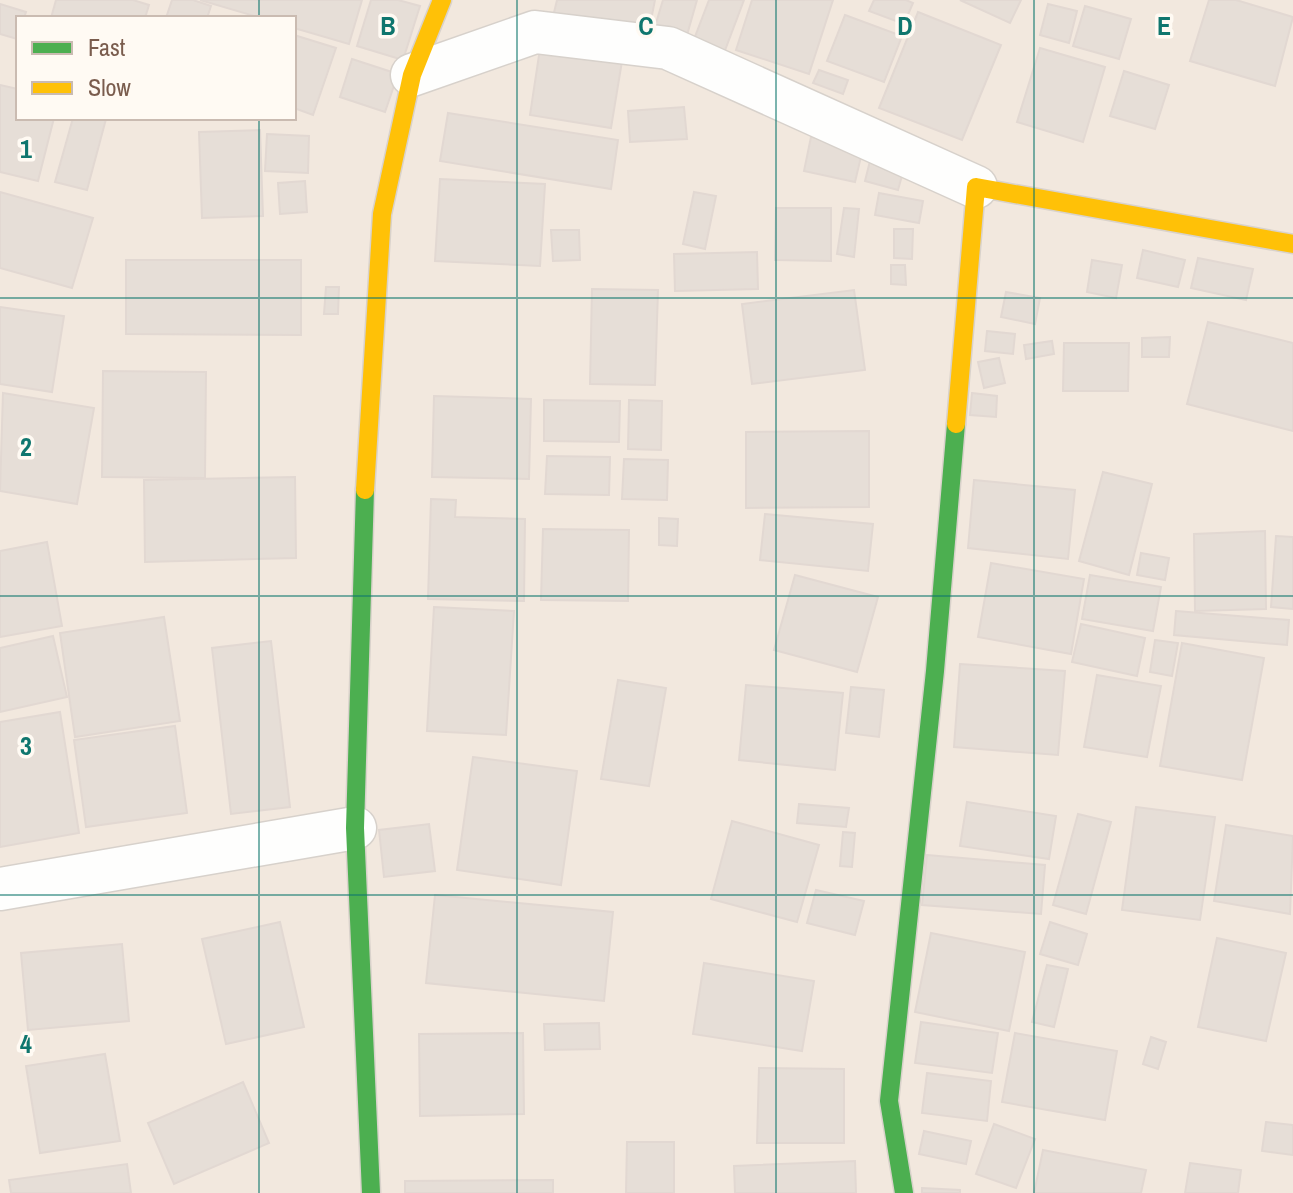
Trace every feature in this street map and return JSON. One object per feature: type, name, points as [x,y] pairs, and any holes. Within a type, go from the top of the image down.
[{"type":"street","points":[[371,1193],[355,828],[367,434],[382,214],[412,75],[442,0]]},
{"type":"street","points":[[412,75],[535,32],[668,48],[976,187],[1293,244]]},
{"type":"street","points":[[904,1193],[889,1101],[935,671],[976,187]]},
{"type":"street","points":[[0,889],[355,828]]},
{"type":"shaded area","points":[[0,0],[1293,0],[1293,1193],[0,1193]]},
{"type":"building","points":[[56,0],[133,0],[149,5],[146,16],[52,16]]},
{"type":"building","points":[[172,0],[193,0],[211,6],[208,16],[167,16]]},
{"type":"building","points":[[200,0],[362,0],[349,44],[296,29],[296,16],[254,16]]},
{"type":"building","points":[[371,0],[398,0],[420,6],[403,60],[357,46]]},
{"type":"building","points":[[557,0],[655,0],[647,40],[552,21]]},
{"type":"building","points":[[663,0],[697,0],[685,42],[653,33]]},
{"type":"building","points":[[709,0],[744,0],[724,53],[693,42]]},
{"type":"building","points":[[752,0],[833,0],[809,74],[736,50]]},
{"type":"building","points":[[874,0],[906,0],[913,3],[904,24],[869,11]]},
{"type":"building","points":[[960,0],[1021,0],[1010,23]]},
{"type":"building","points":[[1209,0],[1236,0],[1293,17],[1275,86],[1190,61]]},
{"type":"building","points":[[0,4],[26,12],[25,16],[16,16],[16,39],[0,34]]},
{"type":"building","points":[[1048,4],[1077,11],[1069,43],[1040,35]]},
{"type":"building","points":[[1085,6],[1131,19],[1119,59],[1073,46]]},
{"type":"building","points":[[918,12],[1001,45],[962,140],[879,108]]},
{"type":"building","points":[[845,15],[902,36],[884,82],[827,61]]},
{"type":"building","points":[[296,36],[336,48],[313,115],[296,109]]},
{"type":"building","points":[[541,42],[623,55],[611,128],[530,115]]},
{"type":"building","points":[[1040,48],[1105,67],[1083,142],[1017,122]]},
{"type":"building","points":[[352,59],[398,74],[385,112],[340,97]]},
{"type":"building","points":[[819,70],[848,80],[843,94],[813,83]]},
{"type":"building","points":[[1124,71],[1169,85],[1155,129],[1110,116]]},
{"type":"building","points":[[0,85],[16,89],[16,120],[53,120],[38,181],[0,172]]},
{"type":"building","points":[[684,107],[687,139],[630,142],[628,111]]},
{"type":"building","points":[[448,113],[618,140],[611,189],[440,161]]},
{"type":"building","points":[[72,120],[106,120],[87,190],[55,182]]},
{"type":"building","points":[[260,130],[263,216],[202,218],[199,132]]},
{"type":"building","points":[[267,134],[309,136],[308,173],[265,171]]},
{"type":"building","points":[[811,137],[863,148],[855,182],[804,171]]},
{"type":"building","points":[[872,153],[906,161],[898,190],[865,181]]},
{"type":"building","points":[[440,179],[545,184],[540,266],[435,261]]},
{"type":"building","points":[[305,181],[307,212],[280,214],[278,183]]},
{"type":"building","points":[[0,192],[93,218],[72,288],[0,268]]},
{"type":"building","points":[[694,192],[716,196],[705,249],[683,244]]},
{"type":"building","points":[[879,193],[923,201],[919,223],[875,215]]},
{"type":"building","points":[[776,208],[831,208],[831,261],[775,260]]},
{"type":"building","points":[[844,208],[859,209],[854,257],[837,254]]},
{"type":"building","points":[[894,229],[913,229],[912,259],[894,258]]},
{"type":"building","points":[[551,230],[579,230],[580,260],[553,261]]},
{"type":"building","points":[[1143,250],[1185,260],[1178,287],[1137,278]]},
{"type":"building","points":[[757,252],[758,289],[675,291],[674,254]]},
{"type":"building","points":[[1198,258],[1253,269],[1246,300],[1191,288]]},
{"type":"building","points":[[126,260],[301,260],[301,335],[126,334]]},
{"type":"building","points":[[1092,260],[1122,265],[1116,298],[1087,292]]},
{"type":"building","points":[[891,265],[905,265],[906,285],[891,284]]},
{"type":"building","points":[[326,287],[339,287],[338,314],[324,314]]},
{"type":"building","points":[[592,289],[658,290],[655,385],[590,384]]},
{"type":"building","points":[[854,290],[865,370],[752,384],[742,304]]},
{"type":"building","points":[[1006,292],[1040,298],[1035,324],[1001,317]]},
{"type":"building","points":[[0,307],[64,316],[52,392],[0,384]]},
{"type":"building","points":[[1208,322],[1293,343],[1293,431],[1187,404]]},
{"type":"building","points":[[987,331],[1015,334],[1013,354],[985,351]]},
{"type":"building","points":[[1170,337],[1169,357],[1142,357],[1142,338]]},
{"type":"building","points":[[1052,341],[1054,354],[1026,359],[1024,345]]},
{"type":"building","points":[[1064,343],[1129,343],[1128,391],[1063,391]]},
{"type":"building","points":[[999,358],[1005,383],[984,388],[978,362]]},
{"type":"building","points":[[103,371],[206,372],[205,478],[102,477]]},
{"type":"building","points":[[3,393],[94,408],[77,504],[0,491]]},
{"type":"building","points":[[972,393],[997,396],[996,417],[970,415]]},
{"type":"building","points":[[434,396],[531,399],[529,479],[432,477]]},
{"type":"building","points":[[544,400],[620,401],[619,442],[544,441]]},
{"type":"building","points":[[629,400],[662,401],[661,450],[628,449]]},
{"type":"building","points":[[869,431],[869,507],[746,508],[746,432]]},
{"type":"building","points":[[547,456],[610,457],[609,495],[545,494]]},
{"type":"building","points":[[624,459],[668,460],[667,500],[622,499]]},
{"type":"building","points":[[1103,472],[1152,484],[1129,575],[1079,561]]},
{"type":"building","points":[[295,477],[296,558],[145,562],[144,480]]},
{"type":"building","points":[[974,480],[1075,490],[1068,559],[968,548]]},
{"type":"building","points":[[431,499],[456,500],[455,517],[525,519],[524,601],[428,599]]},
{"type":"building","points":[[765,514],[873,524],[868,571],[760,560]]},
{"type":"building","points":[[659,518],[678,519],[677,546],[659,545]]},
{"type":"building","points":[[543,529],[629,530],[628,601],[541,600]]},
{"type":"building","points":[[1265,531],[1266,609],[1195,611],[1194,534]]},
{"type":"building","points":[[1276,536],[1293,537],[1293,609],[1271,607]]},
{"type":"building","points":[[47,542],[62,626],[0,637],[0,551]]},
{"type":"building","points":[[1141,553],[1169,558],[1165,580],[1137,575]]},
{"type":"building","points":[[991,563],[1084,579],[1071,654],[978,637]]},
{"type":"building","points":[[795,575],[878,597],[857,672],[774,650]]},
{"type":"building","points":[[1090,575],[1161,587],[1153,631],[1082,619]]},
{"type":"building","points":[[434,607],[514,611],[506,735],[427,731]]},
{"type":"building","points":[[1176,611],[1289,620],[1287,645],[1174,635]]},
{"type":"building","points":[[164,617],[180,721],[75,737],[60,633]]},
{"type":"building","points":[[1081,624],[1145,638],[1137,676],[1072,662]]},
{"type":"building","points":[[53,636],[67,697],[0,712],[0,648]]},
{"type":"building","points":[[1155,640],[1178,643],[1172,676],[1150,672]]},
{"type":"building","points":[[271,641],[290,807],[231,814],[212,648]]},
{"type":"building","points":[[1182,643],[1264,658],[1242,780],[1160,766]]},
{"type":"building","points":[[960,664],[1065,671],[1058,755],[954,747]]},
{"type":"building","points":[[1097,675],[1161,686],[1147,757],[1084,747]]},
{"type":"building","points":[[618,680],[666,688],[649,786],[601,779]]},
{"type":"building","points":[[746,685],[843,693],[835,770],[739,760]]},
{"type":"building","points":[[851,687],[884,690],[879,737],[846,733]]},
{"type":"building","points":[[60,712],[79,833],[0,847],[0,722]]},
{"type":"building","points":[[175,726],[187,813],[86,827],[74,740]]},
{"type":"building","points":[[473,757],[577,771],[561,885],[457,870]]},
{"type":"building","points":[[967,802],[1056,816],[1049,859],[960,846]]},
{"type":"building","points":[[799,804],[849,808],[846,827],[797,823]]},
{"type":"building","points":[[1136,807],[1215,817],[1200,920],[1122,910]]},
{"type":"building","points":[[1078,814],[1111,822],[1086,914],[1053,905]]},
{"type":"building","points":[[732,821],[819,845],[797,922],[711,899]]},
{"type":"building","points":[[429,824],[435,871],[384,877],[379,830]]},
{"type":"building","points":[[1226,825],[1293,836],[1290,914],[1214,901]]},
{"type":"building","points":[[843,832],[855,833],[852,867],[840,866]]},
{"type":"building","points":[[927,855],[1045,865],[1041,914],[922,905]]},
{"type":"building","points":[[816,890],[864,901],[855,935],[807,923]]},
{"type":"building","points":[[435,895],[613,912],[604,1001],[426,983]]},
{"type":"building","points":[[280,922],[304,1027],[226,1044],[202,939]]},
{"type":"building","points":[[1050,922],[1087,934],[1078,965],[1040,954]]},
{"type":"building","points":[[931,933],[1025,952],[1009,1031],[915,1012]]},
{"type":"building","points":[[1217,938],[1286,953],[1266,1041],[1198,1027]]},
{"type":"building","points":[[122,944],[129,1021],[28,1030],[21,953]]},
{"type":"building","points":[[704,963],[814,981],[802,1051],[693,1034]]},
{"type":"building","points":[[1047,965],[1068,969],[1054,1027],[1032,1022]]},
{"type":"building","points":[[921,1022],[998,1033],[992,1073],[915,1063]]},
{"type":"building","points":[[599,1023],[600,1049],[545,1050],[544,1024]]},
{"type":"building","points":[[523,1033],[524,1114],[420,1116],[419,1034]]},
{"type":"building","points":[[1015,1033],[1117,1051],[1105,1120],[1002,1102]]},
{"type":"building","points":[[1151,1037],[1166,1042],[1158,1069],[1143,1064]]},
{"type":"building","points":[[105,1054],[120,1141],[40,1153],[26,1066]]},
{"type":"building","points":[[759,1068],[844,1069],[844,1143],[757,1143]]},
{"type":"building","points":[[927,1073],[991,1081],[987,1121],[922,1113]]},
{"type":"building","points":[[243,1082],[269,1143],[174,1184],[148,1123]]},
{"type":"building","points":[[1266,1122],[1293,1125],[1293,1155],[1262,1151]]},
{"type":"building","points":[[994,1124],[1035,1139],[1016,1188],[976,1174]]},
{"type":"building","points":[[924,1131],[971,1141],[966,1164],[919,1154]]},
{"type":"building","points":[[627,1142],[674,1142],[674,1193],[626,1193]]},
{"type":"building","points":[[1043,1150],[1146,1170],[1141,1193],[1034,1193]]},
{"type":"building","points":[[855,1161],[856,1193],[735,1193],[734,1166]]},
{"type":"building","points":[[1190,1163],[1241,1170],[1238,1193],[1185,1193]]},
{"type":"building","points":[[127,1164],[131,1193],[11,1193],[9,1180]]},
{"type":"building","points":[[553,1180],[553,1193],[405,1193],[405,1181]]},
{"type":"building","points":[[922,1188],[960,1190],[960,1193],[922,1193]]},
{"type":"traffic: fast","points":[[904,1193],[889,1101],[935,671],[956,424]]},
{"type":"traffic: fast","points":[[365,490],[355,828],[371,1193]]},
{"type":"traffic: slow","points":[[365,490],[382,214],[412,75],[442,0]]},
{"type":"traffic: slow","points":[[956,424],[976,187],[1293,244]]}]
